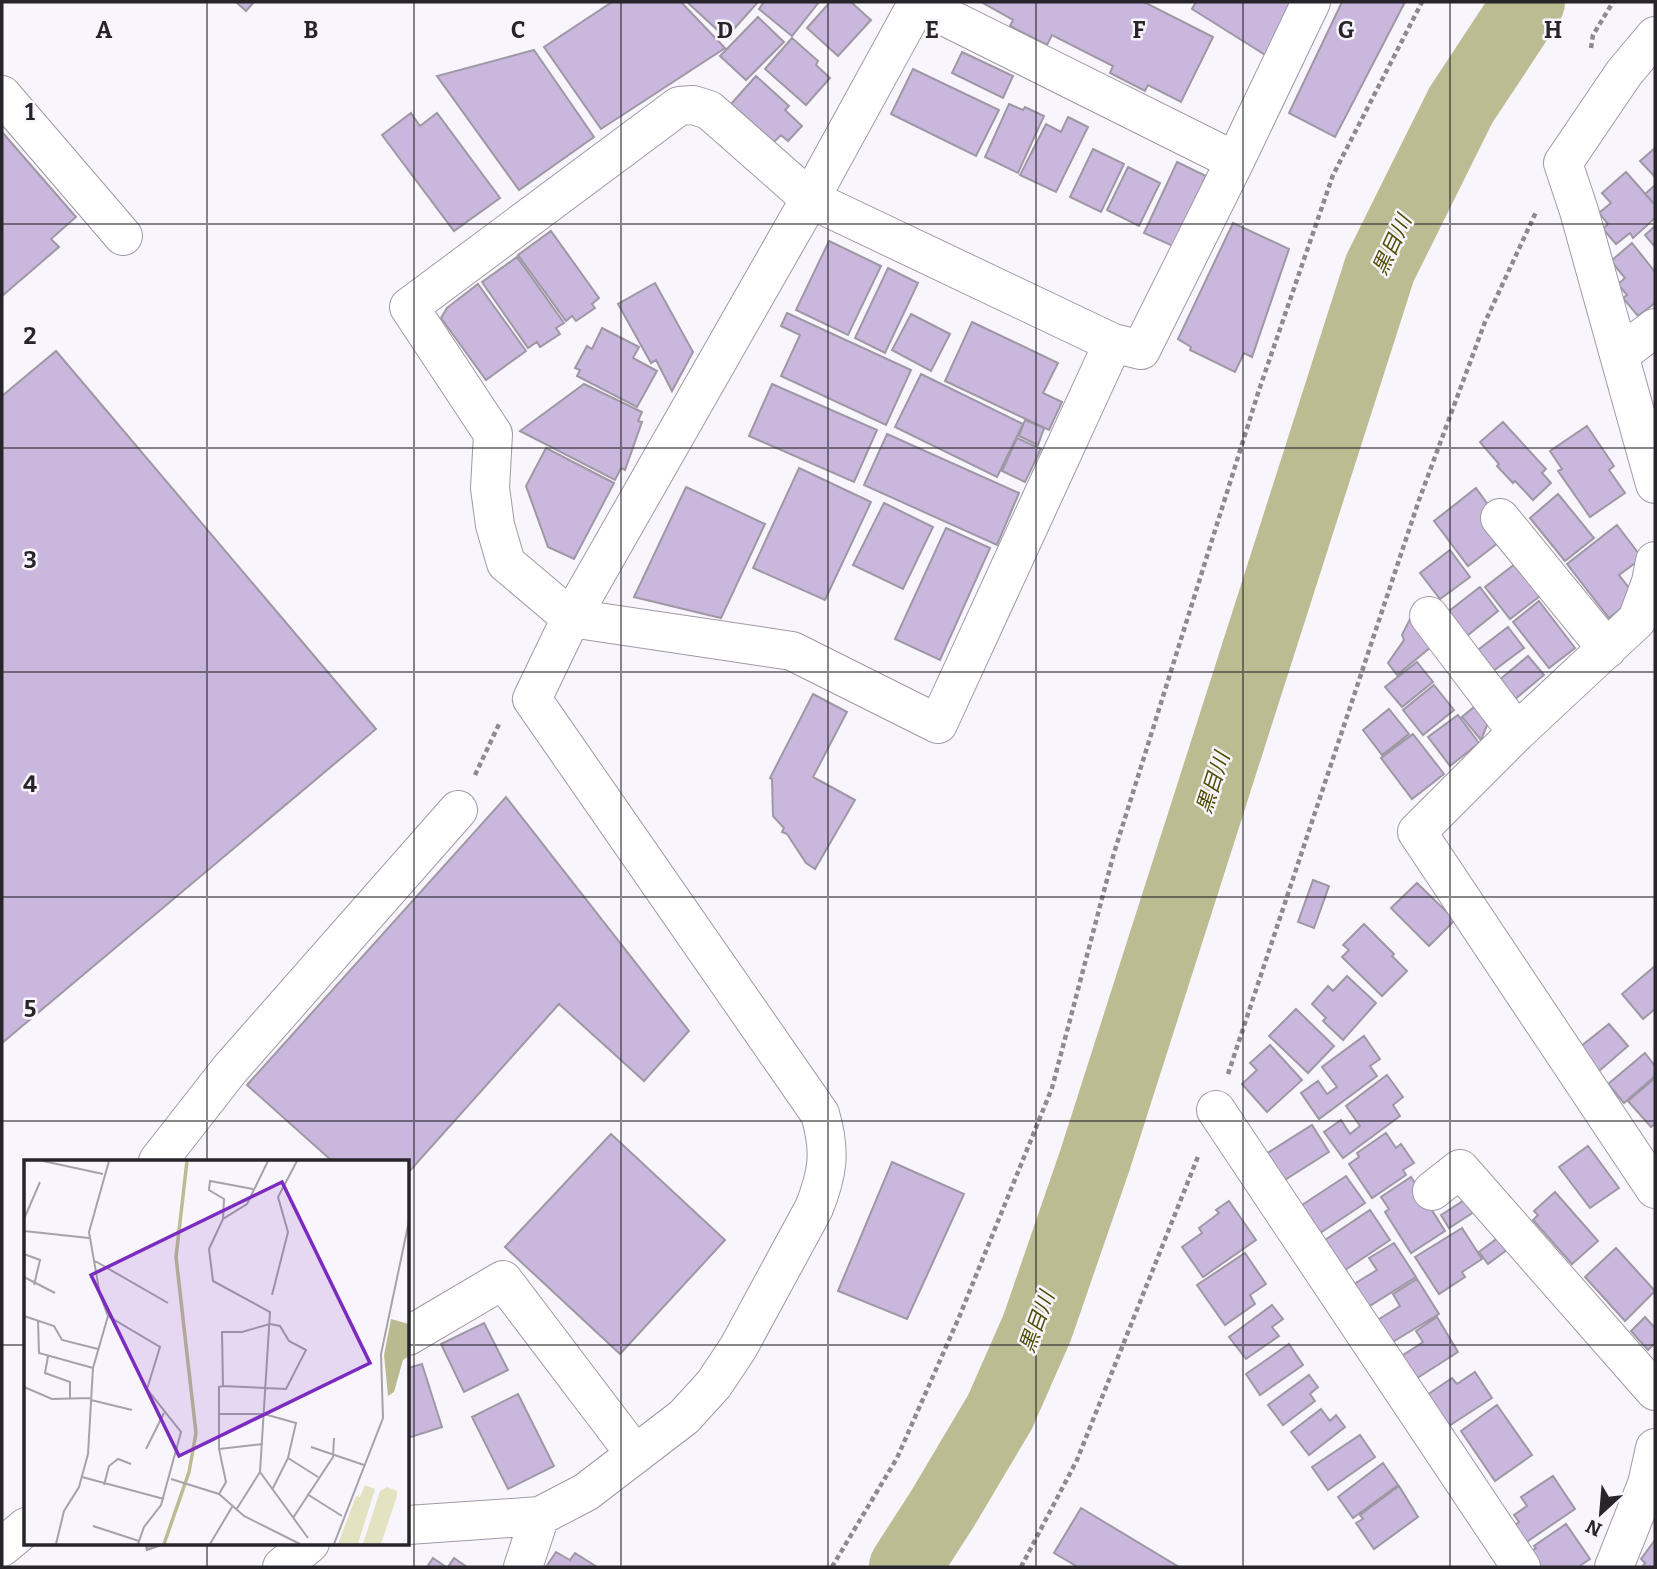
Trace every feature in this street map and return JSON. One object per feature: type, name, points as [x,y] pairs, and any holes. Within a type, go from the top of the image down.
[{"type":"street","points":[[410,1525],[540,1516],[586,1492],[684,1417],[714,1384],[738,1348],[814,1208],[823,1186],[827,1168],[827,1136],[820,1114],[531,699],[571,618],[810,199],[917,2],[1235,161]]},
{"type":"street","points":[[1113,343],[938,724],[792,651],[571,618],[506,563],[495,525],[490,488],[493,434],[409,307],[679,106],[693,105],[709,110],[810,199],[1113,343],[1141,350],[1311,2]]},
{"type":"street","points":[[1655,36],[1624,73],[1563,163],[1655,484]]},
{"type":"street","points":[[2,95],[123,236]]},
{"type":"street","points":[[1619,355],[1655,328]]},
{"type":"street","points":[[1500,518],[1608,649]]},
{"type":"street","points":[[1655,561],[1651,582],[1637,620],[1517,732],[1417,832],[1655,1189]]},
{"type":"street","points":[[1429,616],[1517,732]]},
{"type":"street","points":[[159,1160],[230,1069],[458,810]]},
{"type":"street","points":[[1216,1110],[1521,1567]]},
{"type":"street","points":[[1432,1191],[1460,1170],[1655,1391]]},
{"type":"street","points":[[410,1335],[503,1280],[635,1454]]},
{"type":"street","points":[[1615,1567],[1653,1474]]},
{"type":"street","points":[[523,1567],[540,1516]]},
{"type":"street","points":[[2,1547],[24,1529]]},
{"type":"street","points":[[282,1567],[309,1544]]},
{"type":"path","points":[[832,1567],[897,1458],[960,1315],[1052,1088],[1114,853],[1259,390],[1333,175],[1422,2]]},
{"type":"path","points":[[1021,1567],[1077,1460],[1216,1110],[1419,500],[1485,322],[1543,198],[1563,163]]},
{"type":"path","points":[[458,810],[507,708],[505,697],[531,699]]},
{"type":"building","points":[[236,2],[254,2],[246,11]]},
{"type":"building","points":[[612,2],[681,2],[725,48],[601,129],[544,47]]},
{"type":"building","points":[[687,2],[758,2],[726,38]]},
{"type":"building","points":[[764,2],[819,2],[792,36],[759,9]]},
{"type":"building","points":[[830,2],[851,2],[871,20],[838,56],[807,28]]},
{"type":"building","points":[[984,2],[1144,2],[1213,37],[1181,102],[1148,85],[1145,91],[1110,73],[1113,66],[1052,35],[1047,45],[1010,26],[1013,20]]},
{"type":"building","points":[[1196,2],[1292,2],[1267,56],[1192,9]]},
{"type":"building","points":[[1342,2],[1405,2],[1335,137],[1289,113]]},
{"type":"building","points":[[758,17],[784,42],[746,80],[720,56]]},
{"type":"building","points":[[792,38],[818,61],[816,65],[830,78],[806,105],[765,69]]},
{"type":"building","points":[[534,50],[594,137],[519,190],[437,76]]},
{"type":"building","points":[[962,52],[1013,76],[1003,98],[952,73]]},
{"type":"building","points":[[913,69],[999,110],[976,156],[891,114]]},
{"type":"building","points":[[756,76],[789,106],[785,110],[802,126],[788,141],[781,135],[774,142],[731,104]]},
{"type":"building","points":[[1009,104],[1023,110],[1025,107],[1044,116],[1018,173],[985,157]]},
{"type":"building","points":[[411,113],[420,126],[437,113],[500,198],[454,231],[382,135]]},
{"type":"building","points":[[1068,117],[1088,127],[1056,192],[1020,175],[1046,124],[1061,132]]},
{"type":"building","points":[[2,132],[76,217],[51,239],[59,247],[2,296]]},
{"type":"building","points":[[1655,148],[1655,177],[1640,161]]},
{"type":"building","points":[[1093,149],[1124,164],[1101,212],[1070,197]]},
{"type":"building","points":[[1177,162],[1206,176],[1173,246],[1144,233]]},
{"type":"building","points":[[1128,167],[1160,183],[1139,226],[1107,210]]},
{"type":"building","points":[[1626,172],[1655,205],[1655,218],[1633,238],[1630,233],[1616,244],[1603,229],[1608,224],[1599,213],[1611,203],[1602,193]]},
{"type":"building","points":[[1655,185],[1655,205],[1645,194]]},
{"type":"building","points":[[1233,223],[1289,249],[1252,357],[1244,353],[1235,372],[1190,350],[1191,347],[1178,339]]},
{"type":"building","points":[[1655,226],[1655,247],[1645,235]]},
{"type":"building","points":[[551,231],[599,298],[592,304],[595,308],[576,321],[572,316],[566,321],[518,255]]},
{"type":"building","points":[[829,241],[881,266],[848,335],[796,310]]},
{"type":"building","points":[[1632,243],[1655,272],[1655,303],[1638,316],[1623,298],[1627,295],[1618,284],[1625,278],[1611,261]]},
{"type":"building","points":[[517,257],[564,323],[556,328],[560,334],[540,347],[537,342],[528,348],[482,282]]},
{"type":"building","points":[[888,268],[918,283],[885,353],[855,338]]},
{"type":"building","points":[[655,283],[693,352],[672,391],[656,360],[651,363],[618,304]]},
{"type":"building","points":[[478,284],[526,351],[486,380],[441,318],[447,308]]},
{"type":"building","points":[[787,313],[911,370],[886,425],[781,376],[800,335],[781,326]]},
{"type":"building","points":[[911,314],[950,334],[931,371],[892,350]]},
{"type":"building","points":[[972,322],[1058,363],[1043,393],[1062,402],[1049,430],[945,381]]},
{"type":"building","points":[[602,328],[639,347],[633,358],[657,371],[637,407],[577,376],[580,370],[575,368],[587,346],[592,349]]},
{"type":"building","points":[[56,351],[376,729],[2,1043],[2,396]]},
{"type":"building","points":[[921,374],[1023,424],[997,477],[895,427]]},
{"type":"building","points":[[584,384],[642,412],[638,421],[642,422],[625,470],[621,468],[615,480],[520,431]]},
{"type":"building","points":[[772,384],[877,430],[854,482],[749,436]]},
{"type":"building","points":[[1025,420],[1044,428],[1038,445],[1019,436]]},
{"type":"building","points":[[1503,422],[1546,469],[1542,473],[1551,483],[1533,500],[1497,466],[1499,464],[1480,442]]},
{"type":"building","points":[[1587,426],[1614,466],[1609,470],[1625,493],[1590,517],[1558,471],[1562,469],[1550,451]]},
{"type":"building","points":[[887,434],[1019,493],[997,545],[864,485]]},
{"type":"building","points":[[1017,438],[1041,449],[1025,482],[1002,471]]},
{"type":"building","points":[[546,448],[614,483],[574,559],[548,547],[526,486]]},
{"type":"building","points":[[799,468],[871,502],[825,600],[753,568]]},
{"type":"building","points":[[686,487],[765,524],[721,618],[634,597]]},
{"type":"building","points":[[1476,488],[1491,509],[1502,540],[1468,566],[1434,521]]},
{"type":"building","points":[[1558,494],[1594,538],[1565,561],[1530,518]]},
{"type":"building","points":[[884,503],[933,527],[903,589],[853,565]]},
{"type":"building","points":[[1617,525],[1642,558],[1619,575],[1636,597],[1609,618],[1567,564]]},
{"type":"building","points":[[946,528],[990,548],[940,660],[895,639]]},
{"type":"building","points":[[1450,550],[1470,577],[1440,599],[1420,573]]},
{"type":"building","points":[[1519,561],[1544,593],[1510,619],[1485,587]]},
{"type":"building","points":[[1480,587],[1498,611],[1463,639],[1444,615]]},
{"type":"building","points":[[1539,601],[1575,648],[1549,668],[1513,622]]},
{"type":"building","points":[[1417,605],[1443,637],[1397,675],[1388,663],[1404,640],[1402,635]]},
{"type":"building","points":[[1508,627],[1524,648],[1489,674],[1474,653]]},
{"type":"building","points":[[1528,656],[1544,675],[1514,700],[1498,681]]},
{"type":"building","points":[[1417,662],[1433,682],[1402,707],[1385,687]]},
{"type":"building","points":[[1434,685],[1454,710],[1423,735],[1403,710]]},
{"type":"building","points":[[813,694],[847,712],[813,777],[855,800],[815,869],[806,863],[787,834],[782,832],[784,828],[773,816],[770,778]]},
{"type":"building","points":[[1474,707],[1488,723],[1481,740],[1462,717]]},
{"type":"building","points":[[1389,709],[1409,734],[1382,755],[1363,730]]},
{"type":"building","points":[[1458,715],[1479,743],[1450,766],[1428,737]]},
{"type":"building","points":[[1413,734],[1444,774],[1412,799],[1381,758]]},
{"type":"building","points":[[506,797],[689,1031],[644,1081],[559,1004],[410,1171],[410,1160],[331,1160],[247,1085]]},
{"type":"building","points":[[1313,880],[1329,886],[1314,928],[1298,922]]},
{"type":"building","points":[[1417,883],[1455,920],[1429,946],[1391,908]]},
{"type":"building","points":[[1364,924],[1407,971],[1382,996],[1342,957],[1349,950],[1343,945]]},
{"type":"building","points":[[1655,966],[1655,1009],[1643,1019],[1622,994]]},
{"type":"building","points":[[1347,976],[1376,1003],[1343,1040],[1323,1021],[1326,1018],[1312,1004],[1328,986],[1333,991]]},
{"type":"building","points":[[1296,1009],[1334,1046],[1308,1073],[1269,1036]]},
{"type":"building","points":[[1609,1024],[1628,1046],[1599,1071],[1580,1047]]},
{"type":"building","points":[[1364,1036],[1380,1059],[1370,1066],[1377,1076],[1319,1119],[1301,1093],[1318,1081],[1327,1094],[1337,1087],[1322,1067]]},
{"type":"building","points":[[1270,1045],[1302,1080],[1267,1112],[1242,1084],[1257,1070],[1250,1063]]},
{"type":"building","points":[[1645,1053],[1655,1066],[1655,1076],[1624,1103],[1608,1084]]},
{"type":"building","points":[[1387,1075],[1403,1097],[1393,1105],[1400,1116],[1343,1158],[1324,1132],[1341,1120],[1350,1134],[1360,1126],[1346,1106]]},
{"type":"building","points":[[1655,1078],[1655,1124],[1651,1127],[1628,1101]]},
{"type":"building","points":[[1312,1125],[1329,1152],[1283,1181],[1266,1154]]},
{"type":"building","points":[[1386,1133],[1396,1148],[1401,1144],[1414,1163],[1403,1170],[1406,1175],[1372,1198],[1349,1164],[1359,1157],[1357,1153]]},
{"type":"building","points":[[611,1134],[725,1240],[620,1354],[505,1247]]},
{"type":"building","points":[[1588,1146],[1619,1188],[1590,1208],[1559,1167]]},
{"type":"building","points":[[892,1162],[964,1194],[907,1319],[838,1291]]},
{"type":"building","points":[[1346,1176],[1365,1203],[1320,1233],[1302,1205]]},
{"type":"building","points":[[1411,1177],[1445,1231],[1411,1253],[1385,1212],[1389,1209],[1381,1197]]},
{"type":"building","points":[[1555,1192],[1598,1241],[1572,1264],[1533,1220],[1538,1215],[1534,1211]]},
{"type":"building","points":[[1466,1199],[1474,1212],[1449,1228],[1441,1215]]},
{"type":"building","points":[[1229,1201],[1256,1240],[1203,1277],[1182,1247],[1202,1233],[1199,1228],[1219,1213],[1216,1210]]},
{"type":"building","points":[[1370,1210],[1390,1240],[1345,1270],[1325,1240]]},
{"type":"building","points":[[1462,1228],[1482,1259],[1462,1272],[1465,1277],[1439,1294],[1415,1257]]},
{"type":"building","points":[[1499,1237],[1508,1249],[1488,1264],[1479,1252]]},
{"type":"building","points":[[1394,1243],[1416,1277],[1368,1307],[1354,1284],[1377,1270],[1369,1258]]},
{"type":"building","points":[[1616,1248],[1655,1291],[1625,1321],[1585,1277]]},
{"type":"building","points":[[1245,1253],[1266,1284],[1250,1295],[1255,1304],[1225,1325],[1197,1285]]},
{"type":"building","points":[[1417,1279],[1439,1314],[1391,1343],[1376,1321],[1400,1306],[1393,1294]]},
{"type":"building","points":[[1272,1305],[1283,1319],[1272,1327],[1279,1336],[1246,1359],[1229,1337]]},
{"type":"building","points":[[1437,1317],[1458,1352],[1414,1380],[1400,1357],[1423,1342],[1416,1331]]},
{"type":"building","points":[[1645,1317],[1655,1328],[1655,1343],[1648,1350],[1631,1331]]},
{"type":"building","points":[[484,1323],[508,1370],[464,1392],[441,1344]]},
{"type":"building","points":[[1289,1344],[1303,1365],[1260,1395],[1246,1374]]},
{"type":"building","points":[[422,1364],[442,1427],[410,1437],[410,1367]]},
{"type":"building","points":[[1475,1372],[1492,1398],[1449,1426],[1427,1395],[1452,1378],[1457,1384]]},
{"type":"building","points":[[1309,1375],[1318,1387],[1310,1394],[1315,1401],[1283,1425],[1268,1405]]},
{"type":"building","points":[[518,1394],[554,1466],[508,1489],[472,1417]]},
{"type":"building","points":[[1497,1405],[1532,1455],[1495,1481],[1461,1431]]},
{"type":"building","points":[[1321,1409],[1330,1421],[1336,1415],[1345,1427],[1309,1455],[1291,1432]]},
{"type":"building","points":[[1360,1435],[1375,1457],[1328,1490],[1312,1467]]},
{"type":"building","points":[[1383,1463],[1398,1485],[1353,1518],[1338,1497]]},
{"type":"building","points":[[1553,1476],[1575,1509],[1525,1543],[1514,1526],[1519,1522],[1514,1515],[1527,1506],[1521,1497]]},
{"type":"building","points":[[1399,1486],[1418,1517],[1374,1549],[1356,1523],[1363,1519],[1360,1515]]},
{"type":"building","points":[[1081,1508],[1179,1567],[1078,1567],[1054,1553]]},
{"type":"building","points":[[1566,1524],[1590,1559],[1578,1567],[1541,1567],[1530,1552],[1536,1548],[1534,1546]]},
{"type":"building","points":[[1655,1540],[1655,1567],[1642,1567],[1645,1563],[1641,1559]]},
{"type":"building","points":[[145,1544],[164,1544],[147,1550]]},
{"type":"building","points":[[556,1552],[570,1560],[575,1553],[597,1567],[546,1567]]},
{"type":"building","points":[[433,1558],[446,1567],[427,1567]]},
{"type":"building","points":[[454,1558],[467,1567],[448,1567]]},
{"type":"waterway","name":"黒目川","points":[[905,1567],[1000,1412],[1037,1328],[1095,1160],[1380,268],[1461,105],[1529,2]]}]
